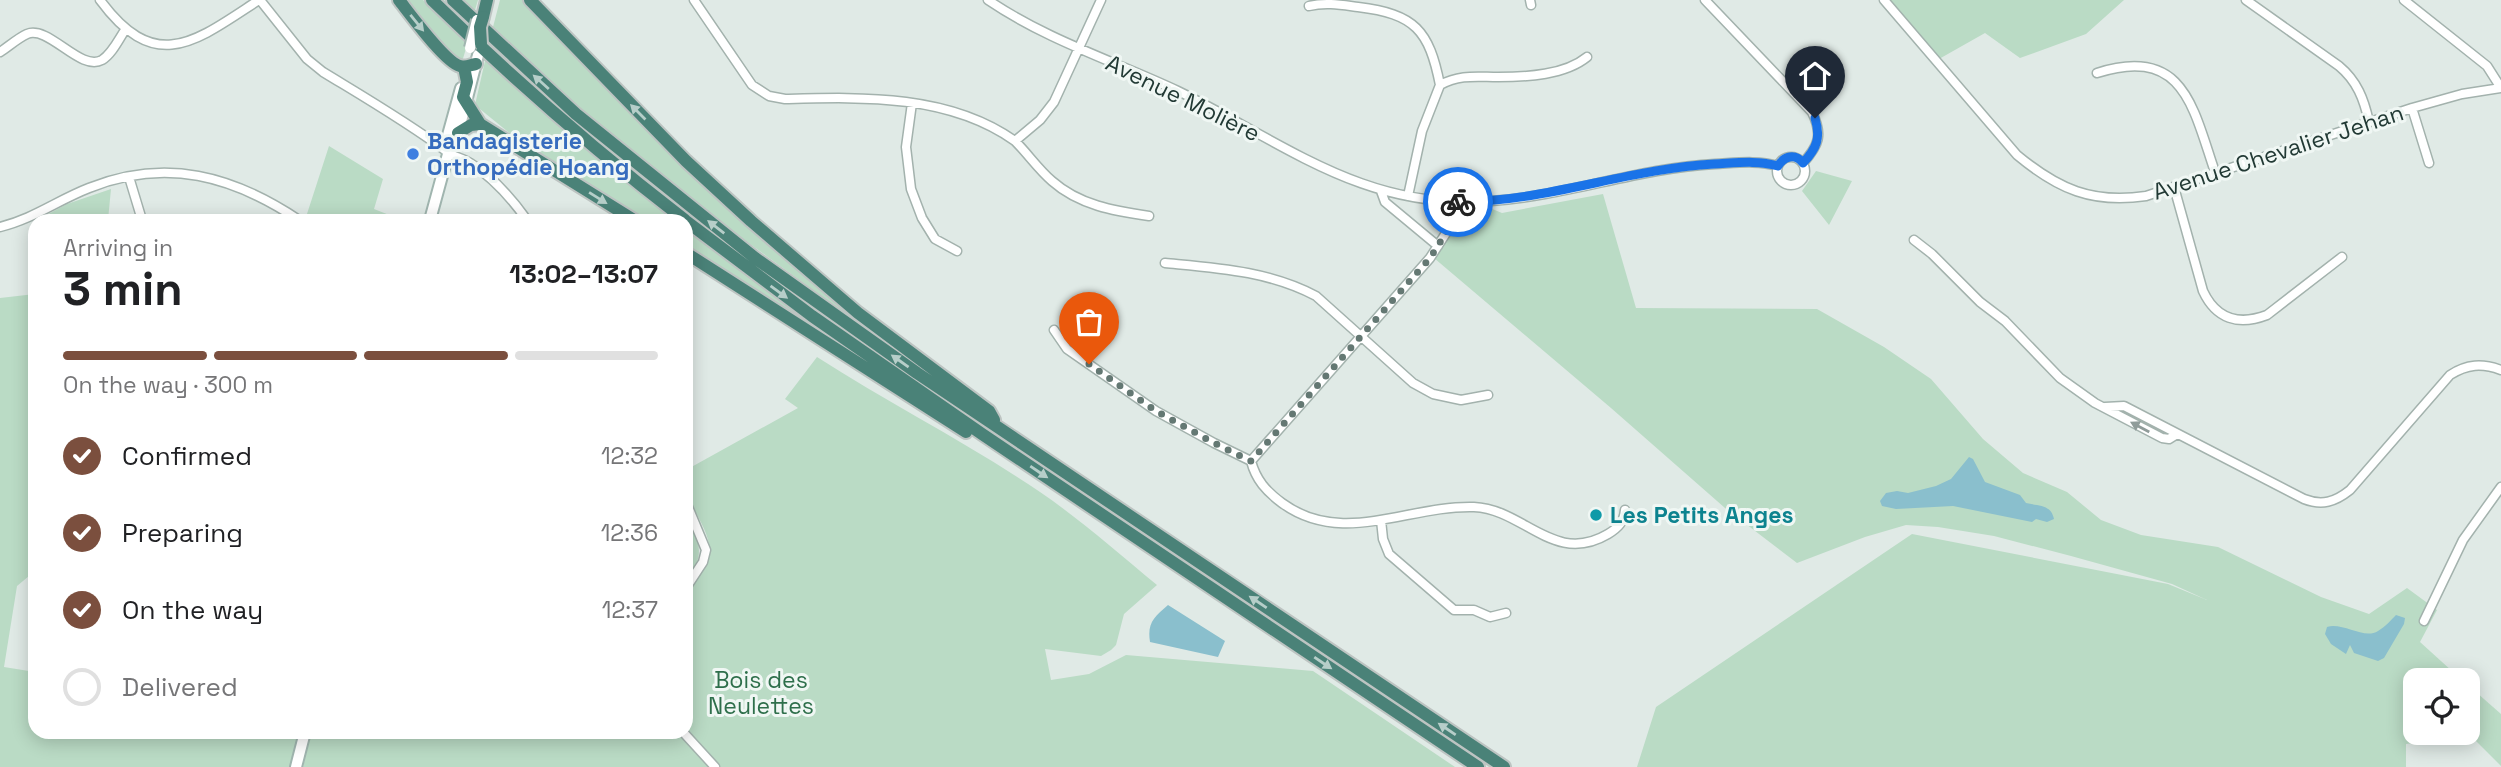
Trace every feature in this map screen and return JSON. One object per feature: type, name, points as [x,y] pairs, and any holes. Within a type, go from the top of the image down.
[{"type":"highway","points":[[399,0],[436,46],[471,62]]},
{"type":"highway","points":[[432,0],[569,125],[677,214]]},
{"type":"highway","points":[[453,0],[576,114],[700,215],[820,305],[1504,767]]},
{"type":"highway","points":[[487,0],[463,97],[467,104],[480,124],[624,214]]},
{"type":"highway","points":[[536,4],[598,72],[686,161],[751,221],[858,313],[989,411],[997,427]]},
{"type":"highway","points":[[458,133],[471,125],[480,124]]},
{"type":"highway","points":[[693,226],[812,316],[982,434],[1478,767]]},
{"type":"highway","points":[[693,258],[966,433],[982,434]]},
{"type":"main road","points":[[448,153],[448,135],[471,62]]},
{"type":"main road","points":[[432,214],[448,153],[467,104]]},
{"type":"main road","points":[[296,767],[303,739]]},
{"type":"street","points":[[100,0],[125,30],[146,41],[172,45],[190,42],[211,32],[259,0],[307,59],[323,72],[431,139],[448,153],[464,159],[488,176],[522,214]]},
{"type":"street","points":[[694,0],[751,85],[769,96],[785,99],[883,100],[930,106],[986,124],[1015,141],[1052,182],[1078,199],[1107,209],[1149,216]]},
{"type":"street","name":"Avenue Molière","points":[[988,0],[1024,23],[1178,92],[1348,180],[1408,197],[1456,202],[1514,199],[1681,166],[1755,162],[1778,166],[1788,157],[1798,158],[1803,163]]},
{"type":"street","points":[[1015,141],[1040,120],[1054,102],[1101,0]]},
{"type":"street","points":[[1705,0],[1812,112],[1818,128],[1817,143],[1814,152],[1803,163],[1805,175],[1802,181],[1794,185],[1784,183],[1779,178],[1778,166]]},
{"type":"street","name":"Avenue Chevalier Jehan","points":[[1884,0],[2017,155],[2040,174],[2065,188],[2084,195],[2105,198],[2127,198],[2174,187],[2412,108],[2462,94],[2501,88]]},
{"type":"street","points":[[2246,0],[2351,78],[2361,95],[2369,122]]},
{"type":"street","points":[[2404,0],[2487,66],[2501,88]]},
{"type":"street","points":[[1309,6],[1321,3],[1390,12],[1406,20],[1420,32],[1430,46],[1440,85],[1422,131],[1408,197]]},
{"type":"street","points":[[0,52],[29,33],[39,33],[82,58],[95,62],[103,59],[125,30]]},
{"type":"street","points":[[1440,85],[1465,76],[1532,75],[1577,65],[1587,57]]},
{"type":"street","points":[[2097,73],[2113,68],[2146,67],[2172,78],[2190,100],[2215,172]]},
{"type":"street","points":[[912,103],[906,147],[911,189],[922,218],[935,239],[957,251]]},
{"type":"street","points":[[2412,108],[2429,163]]},
{"type":"street","points":[[38,214],[88,188],[129,177],[167,173],[206,177],[259,195],[289,214]]},
{"type":"street","points":[[129,177],[140,214]]},
{"type":"street","points":[[2174,187],[2203,291],[2210,306],[2228,317],[2241,321],[2256,320],[2267,315],[2342,257]]},
{"type":"street","points":[[1381,191],[1385,202],[1438,246]]},
{"type":"street","points":[[1251,461],[1438,246],[1448,230],[1456,202]]},
{"type":"street","points":[[0,227],[28,219]]},
{"type":"street","points":[[1914,240],[1932,254],[1980,302],[2005,321],[2060,378],[2095,403],[2162,438],[2169,439],[2177,434],[2304,499],[2323,504],[2339,499],[2350,490],[2450,375],[2462,367],[2482,365],[2501,370]]},
{"type":"street","points":[[1166,263],[1261,275],[1298,286],[1316,296],[1413,383],[1433,394],[1461,400],[1488,395]]},
{"type":"street","points":[[1054,330],[1067,349],[1156,411],[1251,461],[1256,476],[1265,488],[1285,505],[1303,515],[1338,523],[1474,507],[1506,515],[1554,541],[1577,544],[1598,540],[1616,529],[1624,519],[1625,510]]},
{"type":"street","points":[[2424,621],[2463,540],[2501,486]]},
{"type":"street","points":[[693,519],[706,550],[703,562],[693,577]]},
{"type":"street","points":[[1381,520],[1383,539],[1389,554],[1454,610],[1474,610],[1481,615],[1492,617],[1506,613]]},
{"type":"street","points":[[690,739],[715,767]]},
{"type":"green space","points":[[407,0],[423,0],[528,97],[669,214],[634,214],[523,144],[475,105],[485,61],[467,45],[462,62],[450,53]]},
{"type":"green space","points":[[441,0],[607,147],[691,214],[686,214],[634,173],[522,76]]},
{"type":"green space","points":[[461,0],[478,0],[475,10],[493,27],[500,0],[524,0],[564,45],[686,169],[816,287],[882,340],[721,223],[642,160],[563,93]]},
{"type":"green space","points":[[1888,0],[2124,0],[2086,34],[2020,58],[1985,33],[1939,59]]},
{"type":"green space","points":[[329,146],[383,179],[374,209],[387,214],[307,214]]},
{"type":"green space","points":[[1816,171],[1852,181],[1829,225],[1802,191]]},
{"type":"green space","points":[[111,189],[109,214],[48,214],[67,204]]},
{"type":"green space","points":[[1603,194],[1636,308],[1817,309],[1884,347],[1931,379],[1983,439],[2023,473],[2067,492],[2101,520],[2141,535],[2218,547],[2321,597],[2369,614],[2407,588],[2437,610],[2420,642],[2449,668],[2403,668],[2403,745],[2406,745],[2406,767],[1637,767],[1656,707],[1912,534],[2168,584],[2207,600],[2172,584],[2071,556],[1994,536],[1938,527],[1906,525],[1865,537],[1797,563],[1725,508],[1434,258],[1452,231],[1461,205],[1485,206],[1502,213]]},
{"type":"green space","points":[[693,215],[871,346],[1084,492],[1082,494],[923,386],[693,219]]},
{"type":"green space","points":[[693,233],[782,301],[902,387],[693,253]]},
{"type":"green space","points":[[28,295],[28,577],[17,586],[4,667],[28,671],[28,739],[297,739],[290,767],[0,767],[0,298]]},
{"type":"green space","name":"Bois des Neulettes","points":[[817,357],[1040,492],[1085,525],[1157,585],[1124,614],[1116,645],[1101,656],[1045,649],[1051,680],[1089,674],[1126,655],[1313,671],[1455,767],[303,767],[309,739],[693,739],[693,530],[699,551],[696,565],[701,572],[707,562],[709,542],[693,507],[693,466],[798,408],[785,399]]},
{"type":"green space","points":[[1129,524],[1493,767],[1489,767],[1134,530]]},
{"type":"green space","points":[[2480,696],[2501,714],[2501,766],[2480,745]]},
{"type":"water","points":[[1969,457],[1973,459],[1985,482],[2020,495],[2026,503],[2047,508],[2054,519],[2047,522],[2036,519],[2032,522],[1953,506],[1896,509],[1882,506],[1880,501],[1886,493],[1908,493],[1951,479]]},
{"type":"water","points":[[1168,605],[1225,641],[1218,657],[1150,642],[1153,621]]},
{"type":"water","points":[[2396,615],[2405,618],[2404,624],[2384,658],[2378,661],[2354,653],[2350,645],[2346,654],[2331,644],[2325,634],[2327,627],[2333,626],[2372,633],[2383,628]]},
{"type":"way so far","points":[[1089,364],[1156,411],[1251,461],[1430,258],[1448,230],[1458,202]]},
{"type":"place","name":"Bandagisterie Orthopédie Hoang","points":[[413,154]]},
{"type":"place","name":"Les Petits Anges","points":[[1596,515]]},
{"type":"route","points":[[1458,202],[1540,195],[1681,166],[1755,162],[1778,166],[1788,157],[1798,158],[1803,163],[1816,148],[1818,128],[1815,118]]}]
